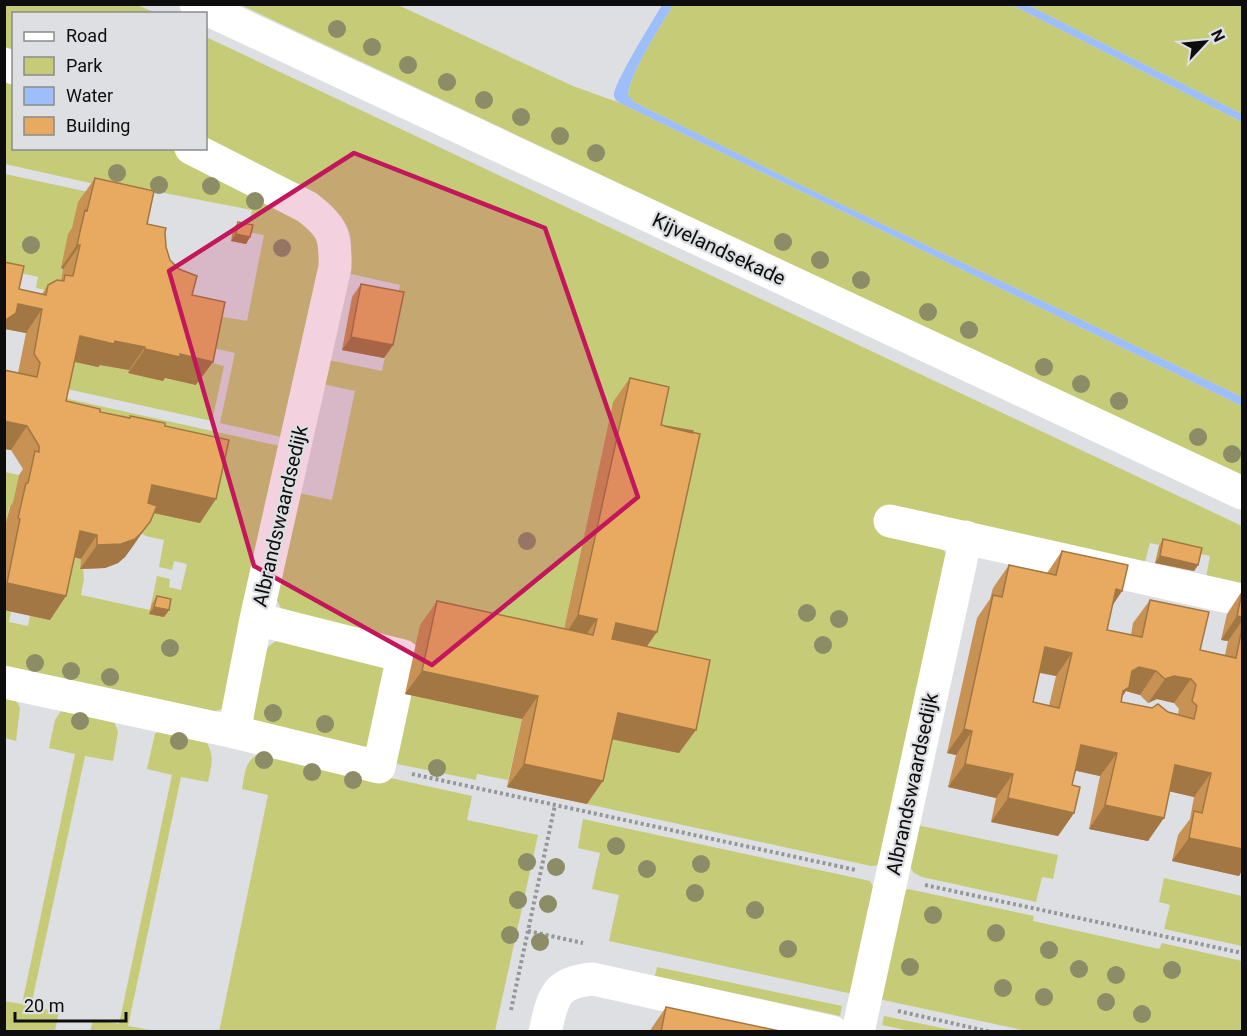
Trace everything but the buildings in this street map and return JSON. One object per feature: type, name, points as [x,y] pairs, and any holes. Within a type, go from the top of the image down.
[{"type":"street","name":"Kijvelandsekade","points":[[196,4],[1242,493]]},
{"type":"street","name":"Albrandswaardsedijk","points":[[195,150],[307,207],[322,218],[332,233],[336,248],[335,267],[256,619],[234,732]]},
{"type":"street","points":[[890,521],[1242,600]]},
{"type":"street","name":"Albrandswaardsedijk","points":[[858,1032],[966,537]]},
{"type":"street","points":[[4,682],[234,732],[379,767],[403,656],[256,619]]},
{"type":"street","points":[[545,1032],[551,1005],[559,990],[579,980],[592,979],[832,1032]]},
{"type":"path","points":[[379,767],[1242,953]]},
{"type":"path","points":[[508,1020],[555,805]]},
{"type":"highlighted area","points":[[354,153],[545,228],[638,497],[432,665],[254,566],[169,271]]},
{"type":"green space","points":[[4,5],[137,5],[154,12],[12,12],[12,58],[5,54]]},
{"type":"green space","points":[[241,5],[398,5],[573,86],[620,103],[1242,406],[1242,477]]},
{"type":"green space","points":[[673,5],[1012,5],[1242,122],[1242,397],[634,102],[628,95],[634,74]]},
{"type":"green space","points":[[1028,5],[1242,5],[1242,114]]},
{"type":"green space","points":[[207,37],[1242,526],[1242,592],[1205,583],[1210,556],[1150,543],[1145,562],[940,547],[948,555],[878,865],[871,866],[587,804],[601,737],[596,663],[660,432],[613,402],[562,638],[421,625],[416,646],[292,618],[282,610],[276,599],[299,493],[332,500],[355,391],[323,384],[329,360],[382,371],[400,285],[347,273],[351,249],[350,235],[338,214],[207,147]]},
{"type":"green space","points":[[4,77],[12,78],[12,150],[172,150],[299,211],[326,252],[286,438],[220,423],[235,353],[204,346],[211,315],[247,321],[264,235],[248,232],[252,210],[154,191],[149,217],[113,209],[117,189],[5,164]]},
{"type":"green space","points":[[5,174],[98,194],[71,234],[61,269],[63,269],[58,293],[36,288],[38,277],[5,269]]},
{"type":"green space","points":[[63,359],[129,370],[128,373],[196,385],[201,360],[224,366],[212,421],[58,387]]},
{"type":"green space","points":[[55,396],[284,447],[223,709],[212,712],[5,667],[5,610],[11,611],[9,622],[28,626],[30,615],[64,555],[81,559],[80,568],[83,568],[84,579],[81,595],[150,610],[157,576],[170,579],[169,587],[181,590],[187,564],[174,561],[172,570],[159,567],[164,540],[139,532],[148,449]]},
{"type":"green space","points":[[5,472],[19,475],[5,530]]},
{"type":"green space","points":[[279,639],[385,662],[371,750],[254,720],[252,713],[264,654],[269,646]]},
{"type":"green space","points":[[5,694],[16,700],[20,708],[16,741],[5,738]]},
{"type":"green space","points":[[405,694],[522,719],[508,780],[477,774],[476,780],[397,764],[393,759]]},
{"type":"green space","points":[[61,711],[114,721],[118,732],[113,761],[85,756],[31,1006],[59,1012],[55,1031],[5,1031],[4,1001],[22,1004],[75,754],[49,748],[55,720]]},
{"type":"green space","points":[[157,732],[207,743],[212,762],[208,782],[181,777],[128,1026],[156,1031],[90,1032],[93,1019],[119,1024],[172,775],[147,769]]},
{"type":"green space","points":[[264,750],[472,796],[467,820],[538,835],[495,1031],[219,1032],[268,795],[242,789],[244,776],[249,762]]},
{"type":"green space","points":[[583,819],[870,881],[874,888],[857,995],[609,941],[619,895],[592,889],[600,853],[578,848]]},
{"type":"green space","points":[[912,824],[1058,855],[1053,879],[1042,877],[1036,902],[922,877],[914,873],[908,864]]},
{"type":"green space","points":[[1164,878],[1242,896],[1242,946],[1164,929],[1170,905],[1159,902]]},
{"type":"green space","points":[[908,889],[1034,916],[1033,921],[1159,949],[1162,943],[1242,961],[1242,1031],[1027,1031],[874,998],[903,892]]},
{"type":"green space","points":[[657,967],[842,1006],[840,1016],[655,976]]},
{"type":"green space","points":[[884,1016],[957,1031],[910,1031],[882,1025]]},
{"type":"water","points":[[662,5],[673,5],[634,74],[628,95],[634,102],[1242,397],[1242,406],[618,102],[614,96],[615,89]]},
{"type":"water","points":[[1012,5],[1028,5],[1242,114],[1242,122]]}]
